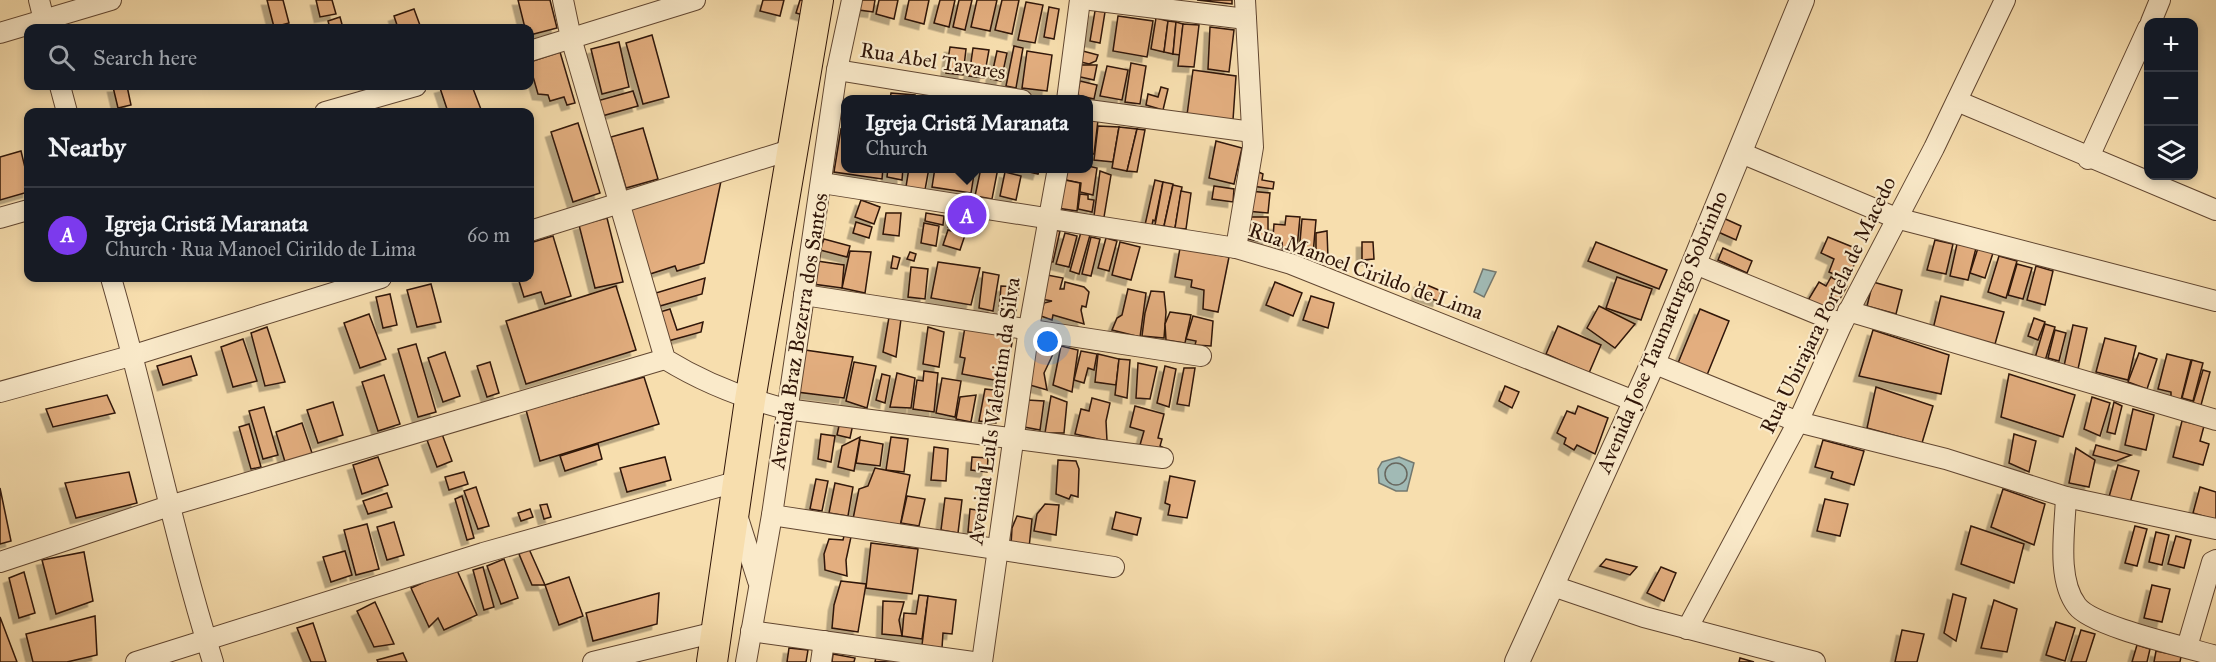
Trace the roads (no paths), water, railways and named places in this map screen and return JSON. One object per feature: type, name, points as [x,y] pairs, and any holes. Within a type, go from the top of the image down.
[{"type":"main road","name":"Avenida Braz Bezerra dos Santos","points":[[711,662],[750,400],[818,0]]},
{"type":"street","points":[[39,0],[45,24],[111,0]]},
{"type":"street","points":[[563,0],[665,359],[708,384],[750,400],[786,409],[1014,441],[1163,458]]},
{"type":"street","points":[[534,50],[695,0]]},
{"type":"street","name":"Avenida Braz Bezerra dos Santos","points":[[746,662],[772,515],[837,70],[852,0]]},
{"type":"street","points":[[1068,95],[1080,0]]},
{"type":"street","points":[[1091,0],[1245,10],[1253,147],[1236,248]]},
{"type":"street","name":"Avenida Jose Taumaturgo Sobrinho","points":[[1517,662],[1553,586],[1634,400],[1653,363],[1802,0]]},
{"type":"street","name":"Rua Ubirajara Portela de Macedo","points":[[1687,629],[1798,422],[1845,317],[1957,101],[2005,0]]},
{"type":"street","points":[[2153,18],[2160,0]]},
{"type":"street","points":[[0,33],[24,28]]},
{"type":"street","points":[[2088,159],[2144,37]]},
{"type":"street","name":"Rua Abel Tavares","points":[[837,70],[996,95]]},
{"type":"street","points":[[61,90],[66,108]]},
{"type":"street","points":[[340,108],[402,90]]},
{"type":"street","points":[[534,230],[794,145],[834,95]]},
{"type":"street","points":[[1957,101],[2088,159],[2216,210]]},
{"type":"street","points":[[1093,111],[1252,132]]},
{"type":"street","points":[[1739,153],[1896,218],[2216,301]]},
{"type":"street","name":"Avenida LuIs Valentim da Silva","points":[[982,662],[1029,328],[1057,173]]},
{"type":"street","name":"Rua Manoel Cirildo de Lima","points":[[822,183],[1236,248],[1291,264],[1634,400]]},
{"type":"street","points":[[0,218],[24,211]]},
{"type":"street","points":[[1693,263],[1845,317],[2216,420]]},
{"type":"street","points":[[112,282],[134,355],[169,506],[213,662]]},
{"type":"street","points":[[0,392],[134,355],[368,282]]},
{"type":"street","points":[[804,295],[1029,328],[1201,357]]},
{"type":"street","points":[[0,562],[169,506],[665,359]]},
{"type":"street","points":[[1653,363],[1798,422],[1946,459],[2066,497],[2216,529]]},
{"type":"street","points":[[136,662],[483,553],[736,494],[759,583]]},
{"type":"street","points":[[2066,497],[2065,568],[2069,589],[2076,605],[2094,620],[2216,656]]},
{"type":"street","points":[[772,515],[1114,567]]},
{"type":"street","points":[[2187,647],[2212,562],[2216,560]]},
{"type":"street","points":[[1553,586],[1687,629],[1815,662]]},
{"type":"street","points":[[751,631],[973,662]]},
{"type":"street","points":[[593,662],[716,632]]},
{"type":"street","points":[[821,662],[824,641]]},
{"type":"water","points":[[1483,269],[1496,272],[1484,297],[1474,292]]},
{"type":"water","points":[[1399,457],[1414,463],[1407,491],[1396,491],[1379,483],[1378,469],[1382,462]]},
{"type":"place","name":"Igreja Cristã Maranata","points":[[967,215]]}]
